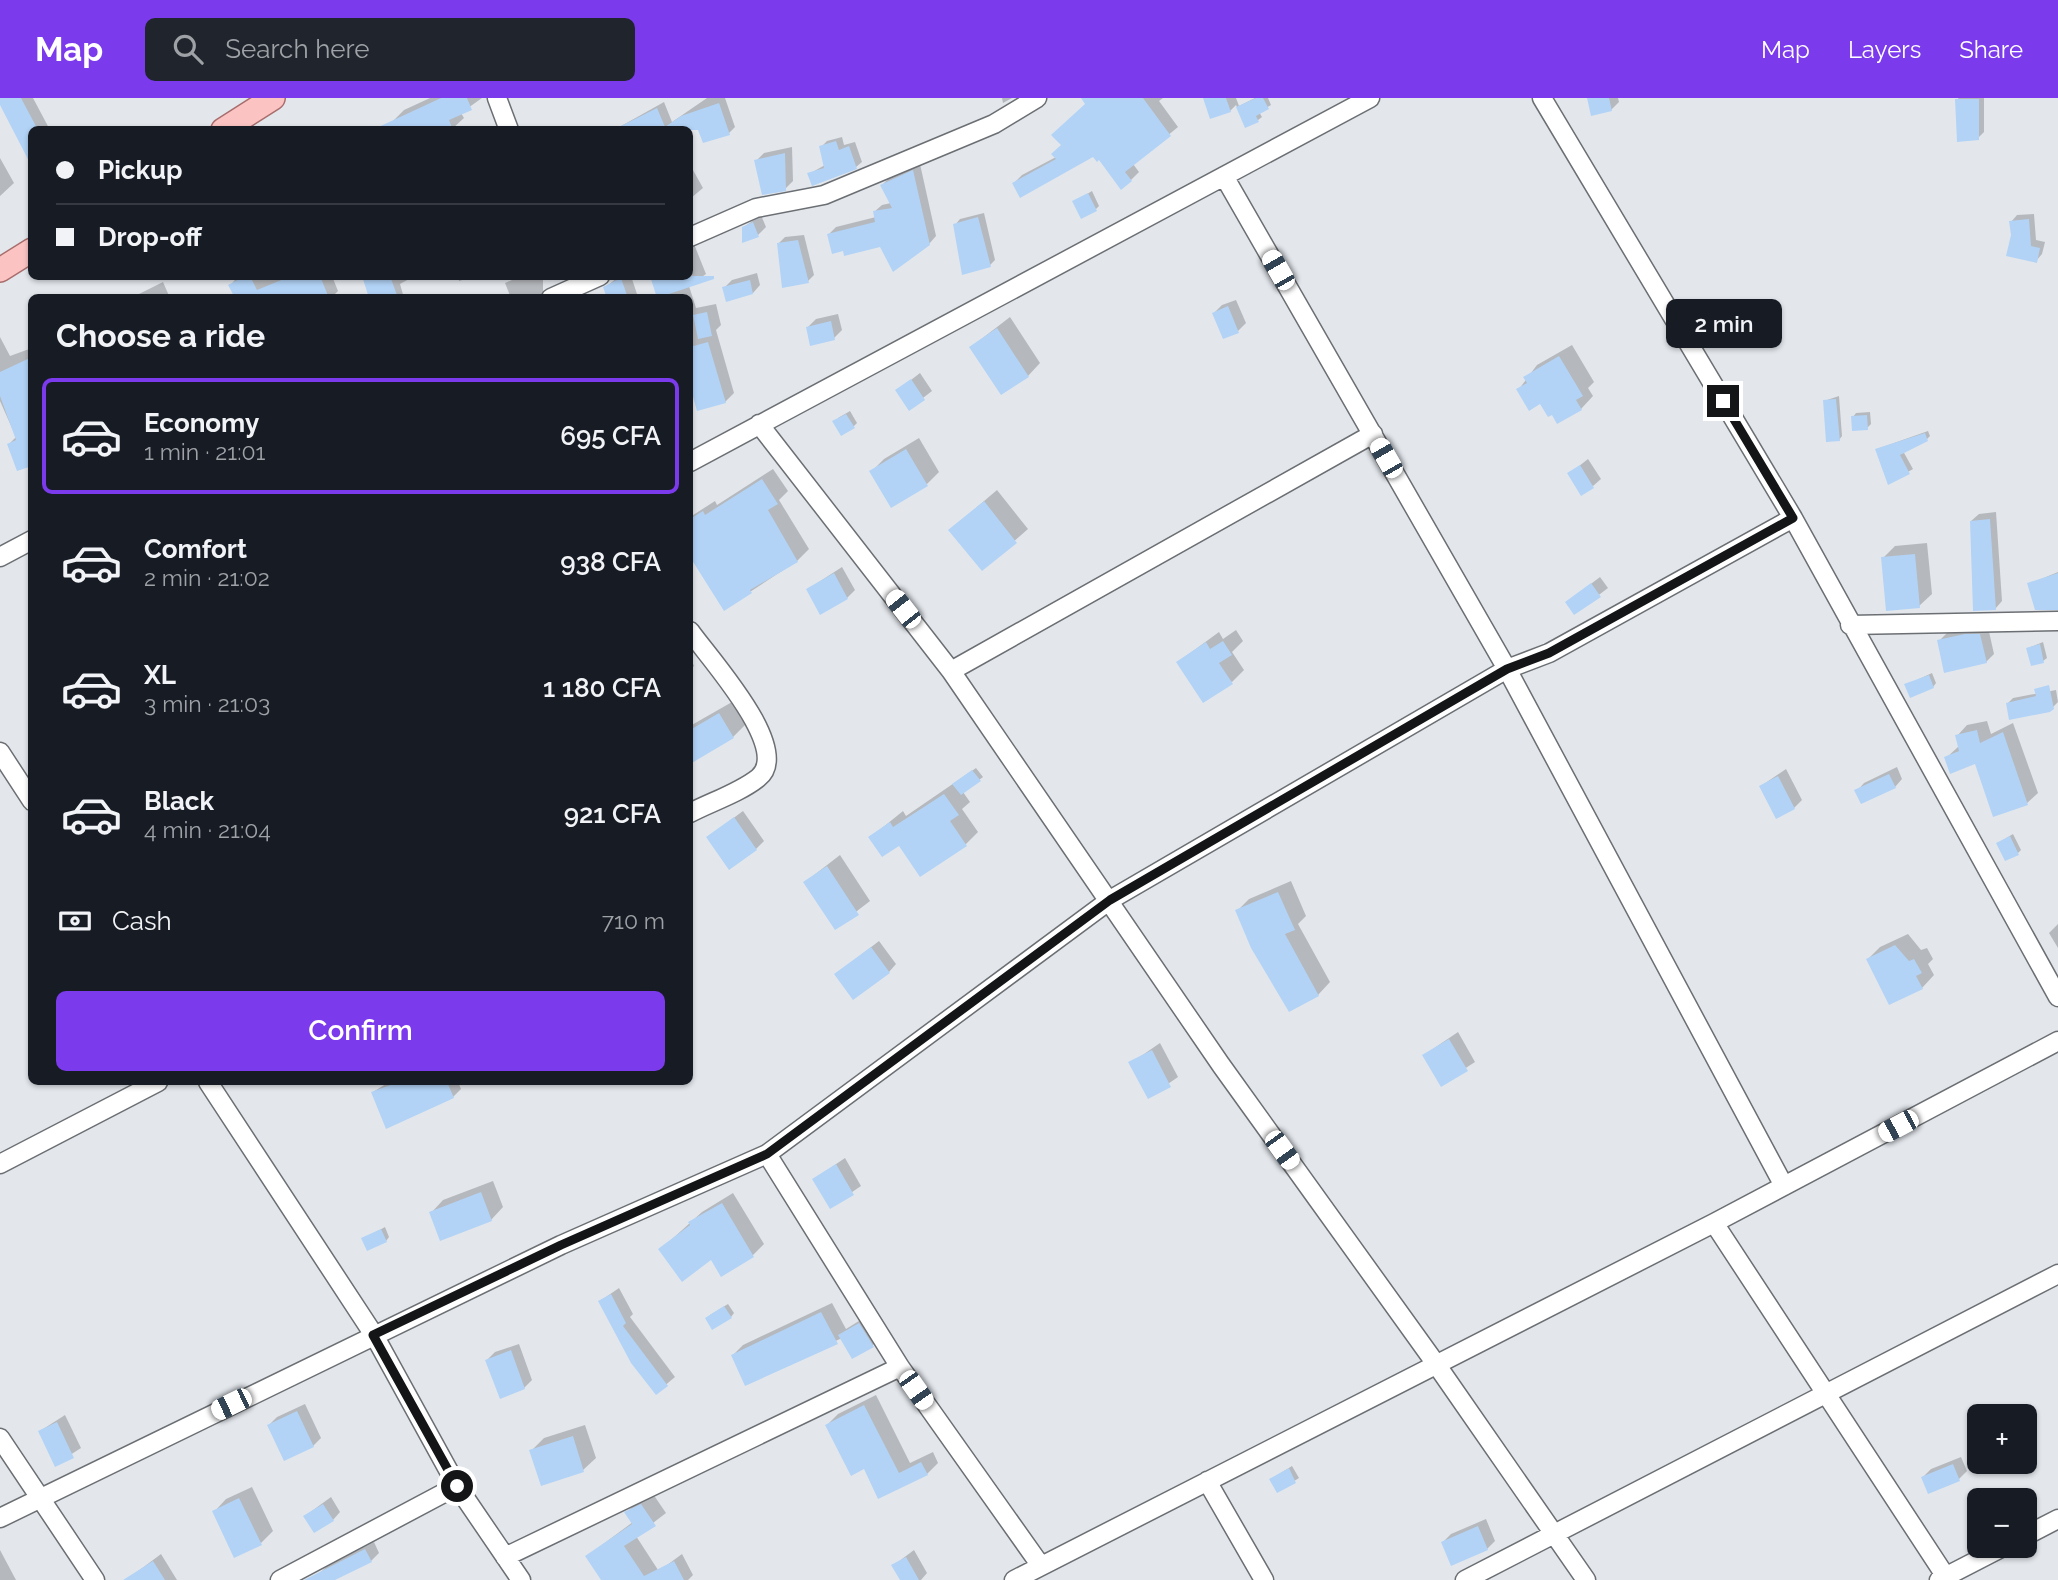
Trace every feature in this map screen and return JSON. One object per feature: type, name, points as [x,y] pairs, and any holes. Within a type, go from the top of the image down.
[{"type":"main road","points":[[229,126],[272,98]]},
{"type":"main road","points":[[0,270],[28,252]]},
{"type":"street","points":[[497,98],[508,126]]},
{"type":"street","points":[[693,236],[756,208],[824,195],[994,124],[1037,98]]},
{"type":"street","points":[[693,460],[1370,98]]},
{"type":"street","points":[[1542,98],[1793,518],[2058,997]]},
{"type":"street","points":[[1224,176],[1507,669],[1784,1186]]},
{"type":"street","points":[[572,288],[591,280]]},
{"type":"street","points":[[759,425],[951,671],[1221,1065],[1436,1364],[1586,1580]]},
{"type":"street","points":[[951,671],[1373,434]]},
{"type":"street","points":[[0,1518],[561,1245],[767,1154],[1110,900],[1507,669],[1549,653],[1793,518]]},
{"type":"street","points":[[0,557],[28,542]]},
{"type":"street","points":[[1850,625],[2058,621]]},
{"type":"street","points":[[693,635],[754,719],[767,745],[767,762],[760,777],[693,811]]},
{"type":"street","points":[[0,752],[28,795]]},
{"type":"street","points":[[1014,1580],[1714,1223],[2058,1041]]},
{"type":"street","points":[[0,1164],[152,1085]]},
{"type":"street","points":[[210,1085],[373,1335],[457,1486],[521,1580]]},
{"type":"street","points":[[767,1154],[900,1367],[1041,1566]]},
{"type":"street","points":[[1714,1223],[1827,1393],[1945,1579],[1983,1558]]},
{"type":"street","points":[[1465,1580],[2058,1274]]},
{"type":"street","points":[[505,1557],[900,1367]]},
{"type":"street","points":[[0,1438],[95,1580]]},
{"type":"street","points":[[1207,1481],[1264,1580]]},
{"type":"street","points":[[280,1580],[457,1486]]},
{"type":"street","points":[[2037,1530],[2058,1519]]},
{"type":"building","points":[[0,98],[21,98],[36,126],[28,126],[28,159],[0,105]]},
{"type":"building","points":[[441,98],[467,98],[472,110],[449,120],[451,126],[381,126]]},
{"type":"building","points":[[1081,98],[1143,98],[1171,136],[1125,172],[1132,181],[1121,190],[1099,160],[1097,162],[1093,157],[1020,198],[1012,183],[1056,159],[1051,154],[1061,145],[1051,135],[1085,104]]},
{"type":"building","points":[[1203,98],[1226,98],[1231,112],[1210,119]]},
{"type":"building","points":[[1256,98],[1263,98],[1269,109],[1256,116],[1259,122],[1245,128],[1236,107]]},
{"type":"building","points":[[1587,98],[1609,98],[1612,111],[1591,116]]},
{"type":"building","points":[[1955,99],[1979,99],[1979,140],[1957,142]]},
{"type":"building","points":[[719,103],[730,135],[703,143],[698,130],[693,130],[693,126],[666,126],[681,116]]},
{"type":"building","points":[[657,108],[665,126],[621,126]]},
{"type":"building","points":[[836,141],[839,150],[849,146],[857,169],[812,186],[807,173],[824,168],[819,146]]},
{"type":"building","points":[[785,153],[786,191],[762,195],[754,160]]},
{"type":"building","points":[[913,170],[930,245],[893,272],[880,247],[844,256],[843,251],[832,254],[827,234],[875,222],[873,211],[892,208],[880,185]]},
{"type":"building","points":[[1088,193],[1097,211],[1081,219],[1072,201]]},
{"type":"building","points":[[978,217],[991,267],[962,275],[953,224]]},
{"type":"building","points":[[2029,219],[2031,246],[2040,248],[2037,263],[2006,256],[2011,235],[2009,221]]},
{"type":"building","points":[[753,222],[759,237],[742,243],[742,227]]},
{"type":"building","points":[[798,240],[809,283],[782,288],[777,243]]},
{"type":"building","points":[[693,276],[714,276],[714,279],[669,294],[656,294],[651,280],[693,280]]},
{"type":"building","points":[[237,280],[252,280],[257,290],[281,280],[322,280],[327,294],[233,294],[228,285]]},
{"type":"building","points":[[363,280],[391,280],[397,294],[368,294]]},
{"type":"building","points":[[622,280],[627,294],[606,294],[603,287]]},
{"type":"building","points":[[750,280],[753,294],[726,302],[722,287]]},
{"type":"building","points":[[1228,306],[1239,333],[1223,339],[1212,313]]},
{"type":"building","points":[[707,312],[712,336],[698,339],[693,315]]},
{"type":"building","points":[[831,321],[835,340],[810,346],[806,327]]},
{"type":"building","points":[[997,328],[1029,377],[1001,395],[969,347]]},
{"type":"building","points":[[708,342],[726,403],[697,411],[693,397],[693,346]]},
{"type":"building","points":[[1559,356],[1583,396],[1576,400],[1582,410],[1557,424],[1552,415],[1548,417],[1540,404],[1529,411],[1516,389],[1527,383],[1523,377]]},
{"type":"building","points":[[28,359],[28,467],[17,471],[7,444],[16,440],[0,396],[0,372]]},
{"type":"building","points":[[911,379],[925,400],[909,411],[895,390]]},
{"type":"building","points":[[1836,399],[1840,441],[1826,442],[1823,400]]},
{"type":"building","points":[[846,414],[855,428],[841,436],[832,421]]},
{"type":"building","points":[[1867,415],[1868,430],[1852,431],[1851,416]]},
{"type":"building","points":[[1925,433],[1928,441],[1900,455],[1910,474],[1888,485],[1875,449]]},
{"type":"building","points":[[906,449],[928,486],[891,508],[869,471]]},
{"type":"building","points":[[1580,465],[1594,488],[1581,496],[1567,473]]},
{"type":"building","points":[[762,479],[778,504],[768,510],[798,562],[750,590],[752,593],[724,611],[693,562],[693,517],[703,511],[705,515]]},
{"type":"building","points":[[984,501],[1017,543],[982,571],[948,530]]},
{"type":"building","points":[[1990,519],[1996,610],[1973,611],[1970,521]]},
{"type":"building","points":[[1915,554],[1920,608],[1886,611],[1881,557]]},
{"type":"building","points":[[834,573],[848,599],[820,615],[806,589]]},
{"type":"building","points":[[2058,573],[2058,610],[2035,610],[2027,583]]},
{"type":"building","points":[[1591,583],[1601,597],[1574,615],[1565,602]]},
{"type":"building","points":[[1980,634],[1987,663],[1944,673],[1937,640]]},
{"type":"building","points":[[1223,641],[1232,655],[1219,663],[1233,684],[1203,703],[1176,662],[1206,642],[1210,649]]},
{"type":"building","points":[[2040,644],[2044,663],[2031,666],[2026,648]]},
{"type":"building","points":[[1929,675],[1934,688],[1910,698],[1904,684]]},
{"type":"building","points":[[2049,685],[2054,709],[2009,720],[2006,703],[2036,696],[2034,689]]},
{"type":"building","points":[[719,713],[734,738],[693,762],[693,728]]},
{"type":"building","points":[[1977,730],[1980,743],[2003,732],[2028,805],[1993,817],[1975,764],[1950,774],[1944,757],[1959,751],[1955,735]]},
{"type":"building","points":[[972,770],[981,781],[961,795],[952,784]]},
{"type":"building","points":[[1889,774],[1896,788],[1861,804],[1854,790]]},
{"type":"building","points":[[1778,776],[1795,809],[1776,819],[1759,786]]},
{"type":"building","points":[[944,794],[959,815],[950,821],[967,846],[920,877],[899,846],[882,857],[868,837],[890,822],[893,827]]},
{"type":"building","points":[[734,817],[757,850],[729,870],[706,837]]},
{"type":"building","points":[[2010,836],[2019,855],[2005,861],[1996,843]]},
{"type":"building","points":[[827,866],[859,915],[835,930],[803,882]]},
{"type":"building","points":[[1278,892],[1295,930],[1285,934],[1319,996],[1289,1012],[1251,948],[1235,910]]},
{"type":"building","points":[[1895,945],[1909,961],[1914,959],[1922,973],[1916,976],[1923,989],[1889,1005],[1866,959]]},
{"type":"building","points":[[871,947],[890,973],[853,1000],[834,974]]},
{"type":"building","points":[[1449,1039],[1468,1071],[1441,1087],[1422,1055]]},
{"type":"building","points":[[1152,1050],[1171,1087],[1148,1099],[1128,1062]]},
{"type":"building","points":[[391,1085],[448,1085],[454,1098],[386,1129],[371,1092]]},
{"type":"building","points":[[836,1164],[854,1195],[830,1209],[812,1179]]},
{"type":"building","points":[[481,1192],[492,1221],[440,1241],[429,1212]]},
{"type":"building","points":[[722,1203],[754,1257],[721,1277],[711,1260],[682,1282],[658,1249],[690,1225],[688,1222]]},
{"type":"building","points":[[381,1229],[387,1242],[367,1251],[361,1238]]},
{"type":"building","points":[[611,1294],[626,1323],[623,1326],[668,1386],[656,1395],[631,1363],[598,1301]]},
{"type":"building","points":[[724,1306],[732,1318],[712,1330],[705,1318]]},
{"type":"building","points":[[821,1312],[838,1344],[745,1386],[731,1355]]},
{"type":"building","points":[[859,1323],[874,1347],[852,1359],[838,1335]]},
{"type":"building","points":[[511,1350],[525,1389],[500,1399],[485,1360]]},
{"type":"building","points":[[864,1405],[899,1473],[921,1462],[928,1475],[878,1499],[864,1469],[851,1476],[825,1425]]},
{"type":"building","points":[[297,1411],[314,1447],[284,1461],[267,1425]]},
{"type":"building","points":[[57,1422],[74,1458],[55,1467],[38,1431]]},
{"type":"building","points":[[573,1436],[584,1472],[541,1486],[529,1450]]},
{"type":"building","points":[[1953,1464],[1960,1481],[1928,1494],[1921,1477]]},
{"type":"building","points":[[1289,1468],[1296,1483],[1277,1493],[1269,1479]]},
{"type":"building","points":[[239,1498],[262,1545],[234,1558],[212,1511]]},
{"type":"building","points":[[323,1504],[334,1521],[314,1533],[303,1516]]},
{"type":"building","points":[[641,1504],[656,1526],[624,1546],[644,1576],[674,1561],[684,1580],[601,1580],[585,1556],[632,1524],[624,1512]]},
{"type":"building","points":[[1478,1526],[1488,1550],[1451,1566],[1441,1542]]},
{"type":"building","points":[[365,1549],[372,1562],[335,1580],[304,1580]]},
{"type":"building","points":[[906,1557],[919,1580],[900,1580],[891,1565]]},
{"type":"building","points":[[153,1561],[165,1580],[123,1580]]},
{"type":"route","points":[[457,1486],[373,1335],[561,1245],[767,1154],[1110,900],[1507,669],[1549,653],[1793,518],[1723,401]]}]
